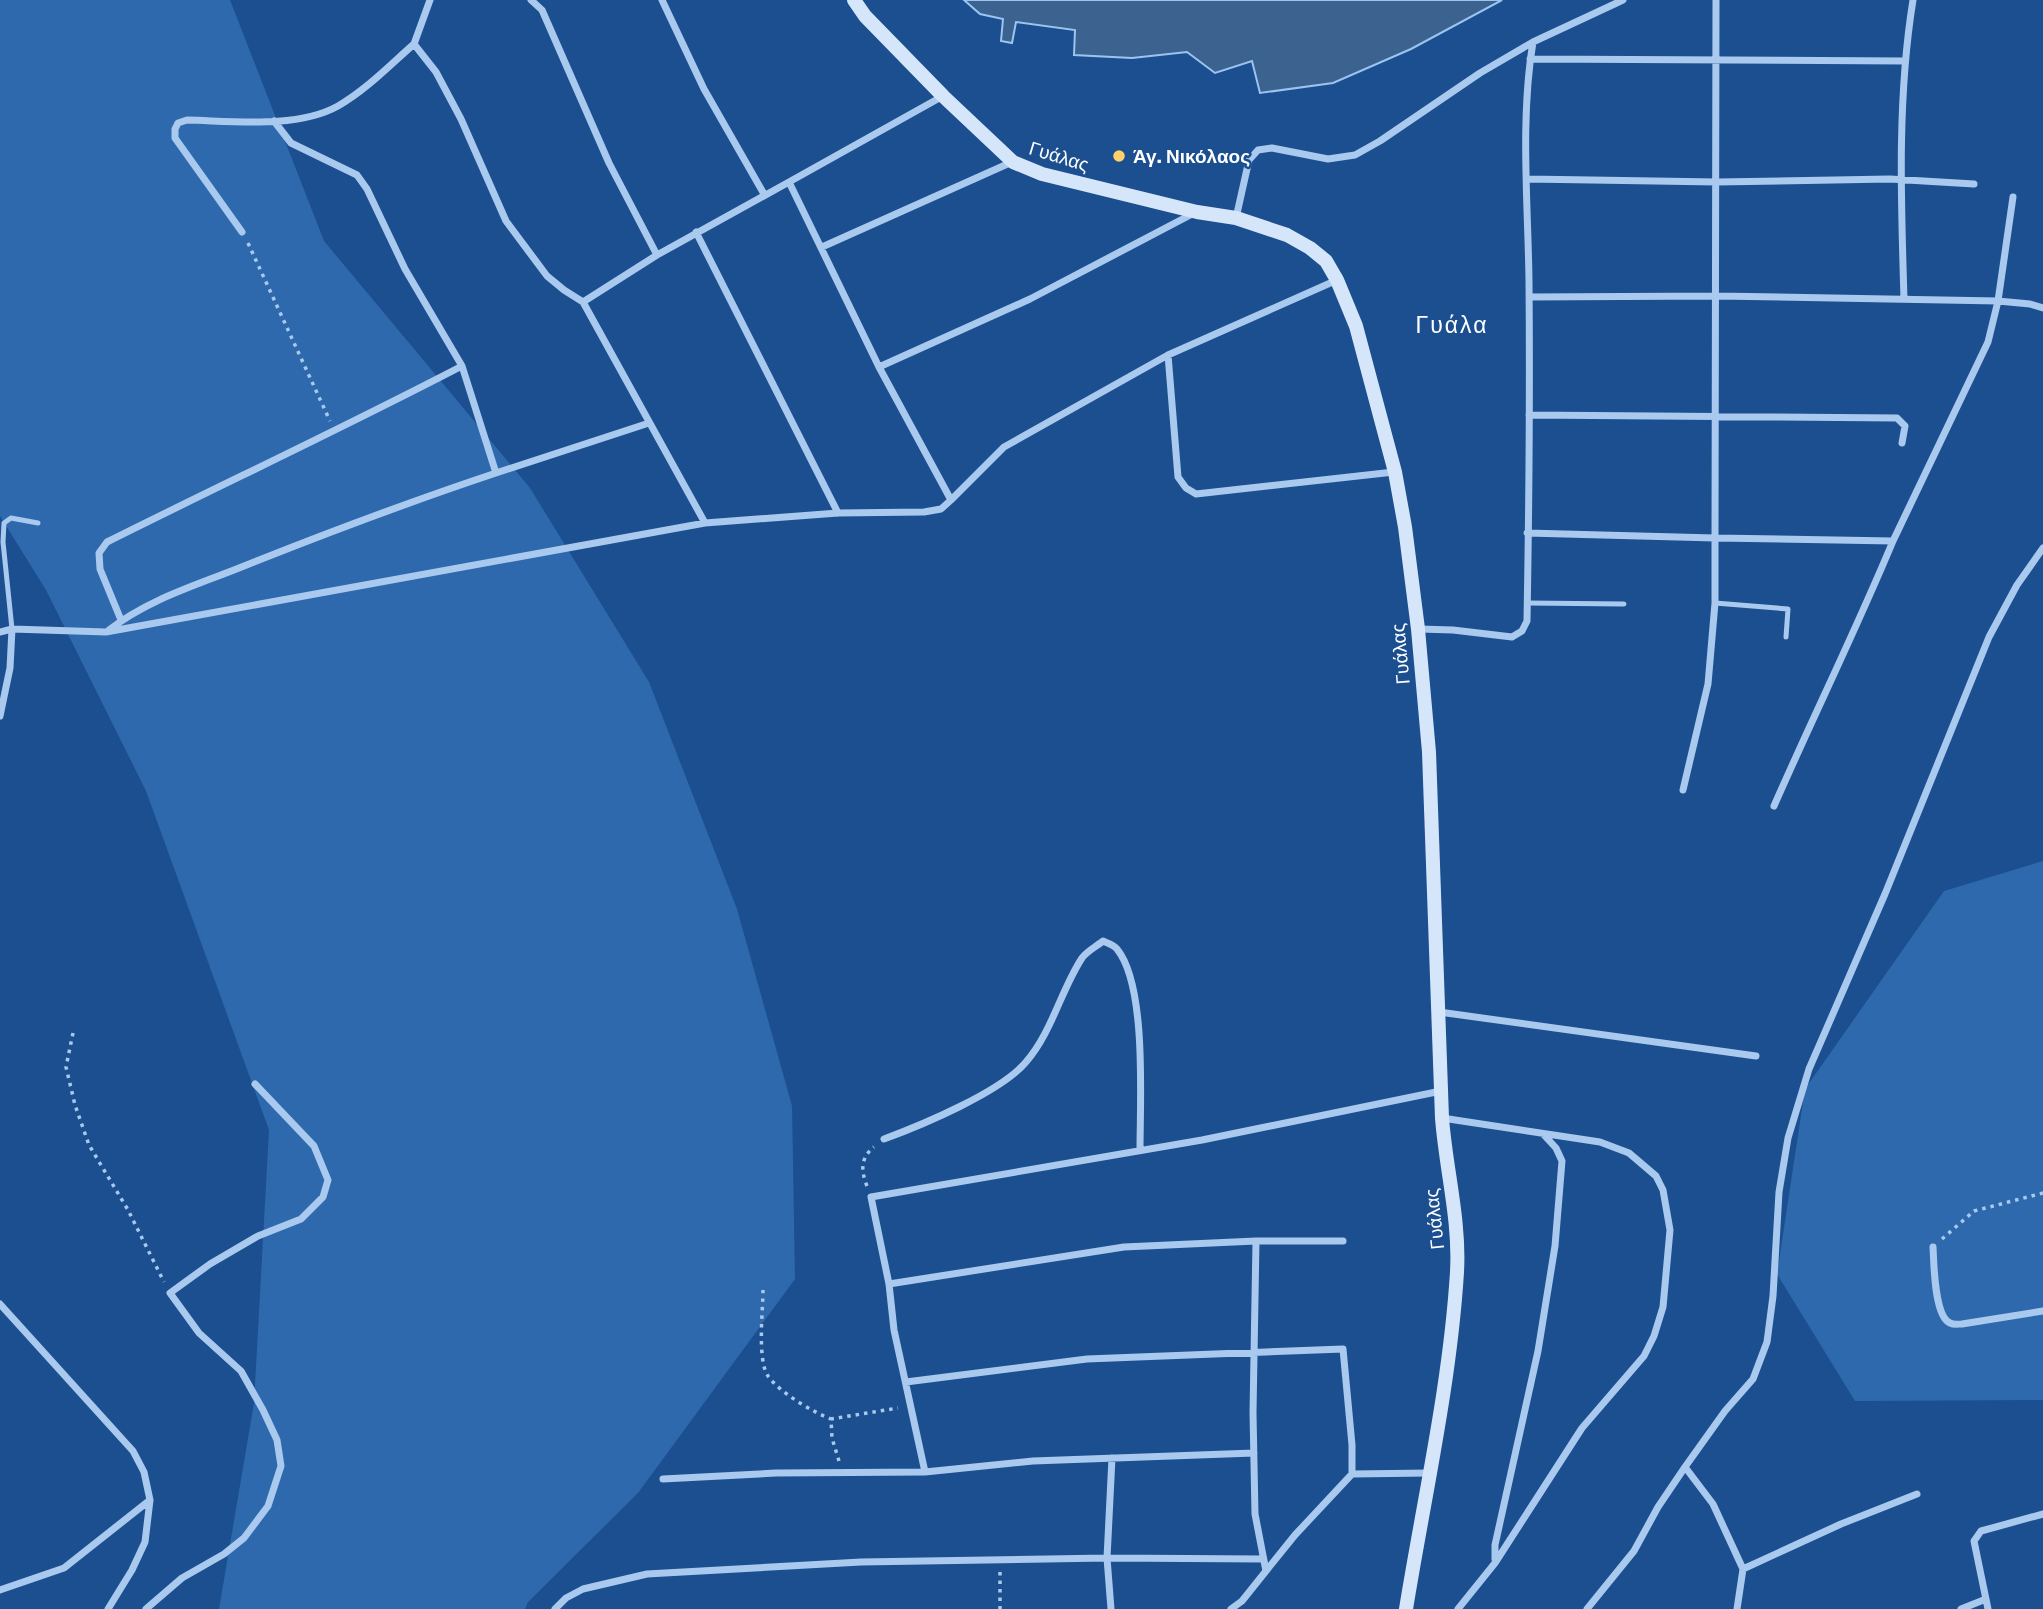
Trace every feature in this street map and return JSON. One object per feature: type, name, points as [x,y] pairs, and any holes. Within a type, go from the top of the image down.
[{"type":"street","points":[[242,232],[176,138],[175,129],[178,123],[187,120],[274,121],[335,108],[356,95],[414,44],[430,0]]},
{"type":"street","points":[[531,0],[542,10],[609,163],[657,255]]},
{"type":"street","points":[[662,0],[704,89],[764,194]]},
{"type":"street","name":"Γυάλας","points":[[854,0],[865,16],[943,96],[1013,162],[1042,174],[1197,212],[1236,218],[1287,235],[1326,261],[1356,326],[1395,472],[1418,629],[1429,752],[1445,1157],[1457,1231],[1457,1271],[1448,1361],[1405,1609]]},
{"type":"street","points":[[1236,218],[1249,160],[1258,150],[1272,148],[1328,159],[1355,155],[1480,73],[1533,42],[1623,0]]},
{"type":"street","points":[[1684,790],[1708,684],[1715,603],[1716,0]]},
{"type":"street","points":[[1904,299],[1900,179],[1905,61],[1913,0]]},
{"type":"street","points":[[1418,629],[1512,637],[1522,631],[1527,621],[1529,297],[1526,112],[1533,42]]},
{"type":"street","points":[[414,44],[436,72],[461,119],[506,221],[547,276],[583,302],[705,523]]},
{"type":"street","points":[[1530,59],[1905,61]]},
{"type":"street","points":[[583,302],[696,232],[943,96]]},
{"type":"street","points":[[274,121],[291,143],[357,175],[362,182],[405,270],[462,366],[496,473]]},
{"type":"street","points":[[822,247],[1013,162]]},
{"type":"street","points":[[1528,180],[1717,182],[1900,179],[1974,184]]},
{"type":"street","points":[[789,181],[879,367],[951,500]]},
{"type":"street","points":[[1774,806],[1817,707],[1988,342],[1998,301],[2013,197]]},
{"type":"street","points":[[879,367],[1030,299],[1197,212]]},
{"type":"street","points":[[696,232],[838,513]]},
{"type":"street","points":[[0,632],[12,629],[106,632],[705,523],[838,513],[924,512],[941,509],[1004,447],[1168,355],[1337,280]]},
{"type":"street","points":[[1529,297],[1717,296],[1998,301],[2031,304],[2043,308]]},
{"type":"street","points":[[1168,355],[1178,477],[1186,488],[1196,494],[1395,472]]},
{"type":"street","points":[[121,620],[100,569],[99,553],[107,542],[335,432],[462,366]]},
{"type":"street","points":[[1529,415],[1897,418],[1905,426],[1902,443]]},
{"type":"street","points":[[106,632],[121,620],[165,596],[318,536],[496,473],[649,423]]},
{"type":"street","points":[[1527,533],[1894,541]]},
{"type":"street","points":[[1587,1609],[1634,1551],[1658,1507],[1685,1467],[1725,1411],[1753,1379],[1767,1342],[1773,1296],[1779,1192],[1788,1138],[1809,1069],[1890,883],[1989,636],[2017,585],[2043,548]]},
{"type":"street","points":[[0,716],[10,668],[12,629]]},
{"type":"street","points":[[884,1139],[931,1121],[1003,1082],[1026,1063],[1056,1012],[1083,956],[1103,941],[1115,946],[1125,961],[1136,1000],[1140,1068],[1140,1150]]},
{"type":"street","points":[[1438,1012],[1756,1056]]},
{"type":"street","points":[[146,1609],[182,1578],[224,1554],[244,1538],[268,1506],[281,1466],[277,1440],[241,1371],[199,1333],[170,1293],[210,1264],[258,1236],[301,1219],[323,1198],[328,1180],[314,1146],[255,1084]]},
{"type":"street","points":[[925,1472],[894,1330],[889,1284],[871,1197],[1202,1140],[1441,1091]]},
{"type":"street","points":[[1443,1118],[1600,1142],[1629,1153],[1656,1176],[1663,1190],[1670,1230],[1663,1307],[1644,1356],[1582,1429],[1495,1563],[1458,1609]]},
{"type":"street","points":[[1495,1563],[1495,1545],[1538,1351],[1555,1246],[1562,1161],[1556,1148],[1544,1135]]},
{"type":"street","points":[[889,1284],[1124,1247],[1256,1241],[1343,1241]]},
{"type":"street","points":[[1256,1241],[1255,1514],[1266,1571]]},
{"type":"street","points":[[1933,1247],[1938,1300],[1943,1316],[1950,1323],[1962,1324],[2043,1311]]},
{"type":"street","points":[[0,1304],[133,1451],[145,1472],[150,1500],[145,1542],[132,1570],[108,1609]]},
{"type":"street","points":[[906,1382],[1087,1359],[1343,1349],[1352,1474],[1295,1535],[1242,1601],[1231,1609]]},
{"type":"street","points":[[663,1479],[776,1473],[925,1472],[1033,1461],[1254,1453]]},
{"type":"street","points":[[1111,1609],[1107,1558],[1112,1458]]},
{"type":"street","points":[[1685,1467],[1713,1504],[1743,1569],[1737,1609]]},
{"type":"street","points":[[1352,1474],[1429,1473]]},
{"type":"street","points":[[1743,1569],[1841,1524],[1917,1494]]},
{"type":"street","points":[[0,1590],[64,1568],[150,1500]]},
{"type":"street","points":[[1988,1609],[1974,1541],[1976,1535],[1981,1531],[2043,1514]]},
{"type":"street","points":[[555,1609],[566,1598],[583,1589],[647,1574],[861,1562],[1107,1558],[1262,1559]]},
{"type":"street","points":[[1961,1609],[1986,1599]]},
{"type":"lane","points":[[12,629],[3,542],[4,523],[11,518],[38,523]]},
{"type":"lane","points":[[1527,603],[1624,604]]},
{"type":"lane","points":[[1715,603],[1788,609],[1786,637]]},
{"type":"path","points":[[242,232],[335,432]]},
{"type":"path","points":[[73,1033],[66,1067],[75,1105],[89,1144],[128,1210],[170,1293]]},
{"type":"path","points":[[871,1197],[861,1171],[867,1153],[884,1139]]},
{"type":"path","points":[[1933,1247],[1974,1211],[2043,1194]]},
{"type":"path","points":[[763,1290],[763,1358],[768,1376],[809,1410],[831,1419],[911,1406]]},
{"type":"path","points":[[831,1419],[832,1438],[842,1474]]},
{"type":"path","points":[[1000,1559],[1000,1609]]},
{"type":"shaded area","points":[[0,0],[230,0],[324,241],[530,488],[649,682],[737,909],[792,1106],[795,1279],[638,1493],[528,1602],[525,1609],[219,1609],[254,1403],[269,1130],[146,791],[46,590],[0,516]]},
{"type":"shaded area","points":[[964,0],[1502,0],[1411,49],[1333,83],[1260,93],[1252,61],[1215,73],[1187,52],[1132,58],[1074,55],[1075,30],[1016,22],[1012,43],[1001,41],[1003,19],[980,14]]},
{"type":"shaded area","points":[[2043,861],[2043,1400],[1855,1401],[1777,1274],[1805,1089],[1944,891]]},
{"type":"place","name":"Άγ. Νικόλαος","points":[[1119,156]]},
{"type":"district","name":"Γυάλα","points":[[1452,325]]}]
